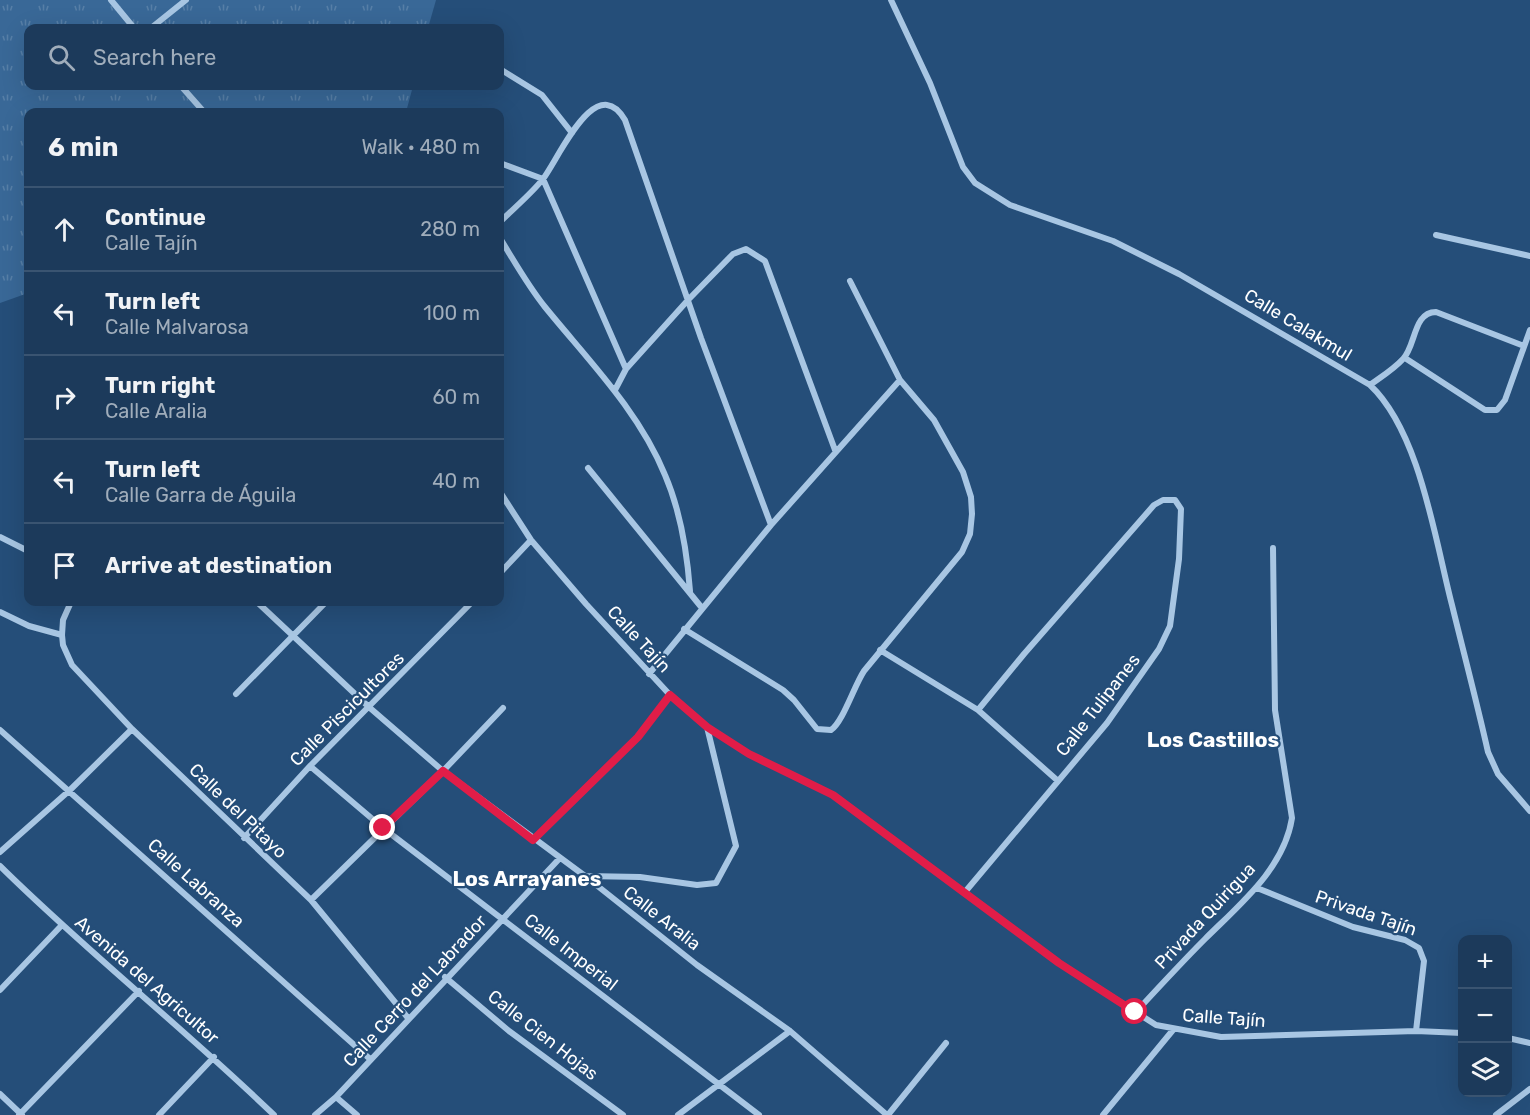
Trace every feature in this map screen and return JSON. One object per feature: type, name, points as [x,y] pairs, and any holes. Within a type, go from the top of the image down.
[{"type":"street","points":[[111,0],[131,24]]},
{"type":"street","points":[[156,24],[186,0]]},
{"type":"street","name":"Calle Calakmul","points":[[891,0],[930,83],[963,167],[981,188],[1010,205],[1095,233],[1170,269],[1370,385],[1385,399],[1422,486],[1488,752],[1498,774],[1530,811]]},
{"type":"street","points":[[504,71],[542,95],[572,133]]},
{"type":"street","points":[[185,90],[200,108]]},
{"type":"street","points":[[504,218],[543,179],[585,116],[598,105],[609,104],[618,108],[625,120],[771,525]]},
{"type":"street","points":[[504,164],[543,179],[626,369]]},
{"type":"street","points":[[1436,235],[1530,256]]},
{"type":"street","points":[[504,244],[543,304],[615,390],[665,474],[678,511],[687,552],[690,591]]},
{"type":"street","points":[[615,390],[626,369],[688,300],[733,254],[746,249],[765,261],[835,450]]},
{"type":"street","points":[[684,629],[783,690],[802,709],[811,724],[824,731],[835,727],[843,718],[852,690],[880,650],[962,552],[970,534],[972,514],[971,497],[963,472],[934,420],[900,380],[850,281]]},
{"type":"street","points":[[1370,385],[1405,358],[1422,318],[1432,312],[1524,346]]},
{"type":"street","points":[[1405,358],[1485,410],[1491,411],[1502,407],[1530,330]]},
{"type":"street","points":[[649,674],[684,629],[835,450],[900,380]]},
{"type":"street","points":[[588,468],[702,608]]},
{"type":"street","name":"Calle Tajín","points":[[504,498],[531,540],[649,674],[707,727],[749,754],[833,795],[1059,963],[1156,1025],[1173,1030],[1221,1037],[1416,1031],[1458,1033]]},
{"type":"street","name":"Calle Tulipanes","points":[[965,892],[1144,673],[1165,638],[1170,626],[1179,559],[1179,504],[1170,499],[1154,505],[978,710]]},
{"type":"street","points":[[0,537],[24,549]]},
{"type":"street","points":[[504,569],[531,540]]},
{"type":"street","name":"Privada Quirigua","points":[[1135,1012],[1257,888],[1282,848],[1292,818],[1275,710],[1273,548]]},
{"type":"street","name":"Calle del Pitayo","points":[[69,606],[63,620],[62,635],[63,645],[72,665],[132,729],[311,900],[408,1018]]},
{"type":"street","name":"Calle Aralia","points":[[261,606],[370,708],[443,771],[533,840],[585,876],[697,965],[790,1031],[888,1115]]},
{"type":"street","points":[[236,694],[322,606]]},
{"type":"street","name":"Calle Piscicultores","points":[[244,838],[310,766],[370,708],[468,606]]},
{"type":"street","points":[[0,612],[29,626],[62,635]]},
{"type":"street","points":[[880,650],[978,710],[1058,781]]},
{"type":"street","points":[[533,840],[644,730],[670,695]]},
{"type":"street","points":[[311,900],[443,771],[503,708]]},
{"type":"street","points":[[585,876],[640,877],[697,885],[716,883],[736,846],[707,727]]},
{"type":"street","points":[[0,852],[70,790],[132,729]]},
{"type":"street","name":"Calle Labranza","points":[[0,730],[370,1059]]},
{"type":"street","name":"Calle Imperial","points":[[310,766],[383,828],[759,1115]]},
{"type":"street","name":"Calle Cerro del Labrador","points":[[315,1115],[336,1097],[559,859]]},
{"type":"street","name":"Avenida del Agricultor","points":[[0,866],[61,926],[214,1057],[274,1115]]},
{"type":"street","name":"Privada Tajín","points":[[1257,888],[1353,927],[1405,940],[1419,948],[1424,961],[1416,1031]]},
{"type":"street","points":[[0,990],[61,926]]},
{"type":"street","name":"Calle Cien Hojas","points":[[446,977],[509,1031],[623,1115]]},
{"type":"street","points":[[0,1094],[21,1114],[139,991]]},
{"type":"street","points":[[1103,1115],[1173,1030]]},
{"type":"street","points":[[678,1115],[720,1086],[790,1031]]},
{"type":"street","points":[[1512,1039],[1530,1043]]},
{"type":"street","points":[[888,1115],[946,1043]]},
{"type":"street","points":[[159,1115],[214,1057]]},
{"type":"street","points":[[1496,1115],[1530,1089]]},
{"type":"street","points":[[336,1097],[357,1115]]},
{"type":"green space","points":[[0,0],[436,0],[429,24],[24,24],[24,90],[412,90],[407,108],[24,108],[24,294],[0,303]]},
{"type":"district","name":"Los Castillos","points":[[1213,740]]},
{"type":"district","name":"Los Arrayanes","points":[[527,879]]},
{"type":"route","points":[[383,828],[443,771],[533,840],[638,737],[651,723],[670,695],[707,727],[749,754],[833,795],[1059,963],[1135,1012]]}]
